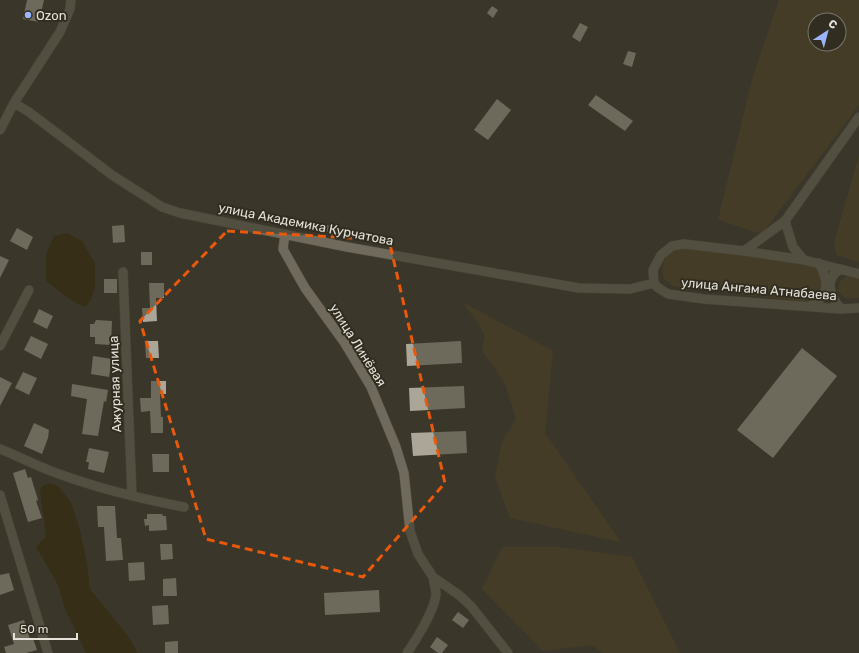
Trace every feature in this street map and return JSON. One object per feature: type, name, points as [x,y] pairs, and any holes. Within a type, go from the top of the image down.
[{"type":"street","points":[[0,130],[14,103],[60,32],[70,9],[71,0]]},
{"type":"street","name":"улица Академика Курчатова","points":[[14,103],[29,112],[112,175],[162,207],[180,213],[347,247],[579,288],[630,289],[654,283]]},
{"type":"street","points":[[744,251],[785,221],[859,117]]},
{"type":"street","points":[[785,221],[793,247],[804,260]]},
{"type":"street","name":"улица Линёвая","points":[[285,234],[283,249],[302,283],[344,342],[371,386],[396,447],[404,473],[412,535],[418,554],[433,577],[459,595],[471,606],[508,653]]},
{"type":"street","name":"улица Ангама Атнабаева","points":[[859,274],[804,260],[684,244],[672,246],[661,255],[654,270],[654,283],[657,287],[668,294],[704,299],[840,309],[859,308]]},
{"type":"street","points":[[809,306],[819,301],[825,293],[826,276],[819,263]]},
{"type":"street","points":[[840,309],[834,300],[830,285],[834,272],[841,269]]},
{"type":"street","name":"Ажурная улица","points":[[123,272],[132,496]]},
{"type":"street","points":[[0,346],[29,290]]},
{"type":"street","points":[[0,449],[59,474],[97,486],[152,501],[184,507]]},
{"type":"street","points":[[0,495],[48,653]]},
{"type":"street","points":[[407,653],[413,645],[432,608],[436,593],[433,577]]},
{"type":"highlighted area","points":[[227,231],[389,240],[445,483],[363,577],[206,539],[140,321]]},
{"type":"shaded area","points":[[779,0],[859,0],[859,105],[762,234],[718,220],[753,76]]},
{"type":"shaded area","points":[[859,155],[859,262],[837,255],[834,243]]},
{"type":"shaded area","points":[[67,233],[82,241],[95,263],[95,287],[91,300],[85,307],[71,300],[46,281],[46,254],[54,236]]},
{"type":"shaded area","points":[[682,248],[810,264],[818,269],[823,279],[822,288],[817,297],[805,302],[673,286],[663,278],[663,266],[665,258],[668,255]]},
{"type":"shaded area","points":[[849,275],[859,278],[859,298],[845,298],[838,291],[840,281]]},
{"type":"shaded area","points":[[462,302],[553,351],[545,433],[621,542],[510,518],[495,477],[502,442],[516,419],[505,383],[482,351],[485,336],[476,320]]},
{"type":"shaded area","points":[[49,483],[58,486],[71,502],[80,530],[87,563],[90,589],[128,636],[138,653],[86,653],[65,609],[58,585],[36,547],[46,536],[40,492],[42,486]]},
{"type":"shaded area","points":[[502,547],[559,547],[632,557],[680,653],[604,653],[592,645],[543,651],[482,589]]},
{"type":"building","points":[[27,0],[44,0],[39,22],[23,19]]},
{"type":"building","points":[[492,6],[498,10],[493,18],[487,13]]},
{"type":"building","points":[[580,23],[588,27],[580,42],[572,37]]},
{"type":"building","points":[[628,51],[636,53],[632,67],[623,64]]},
{"type":"building","points":[[596,95],[633,121],[625,131],[588,105]]},
{"type":"building","points":[[497,99],[511,110],[488,140],[474,130]]},
{"type":"building","points":[[312,222],[331,226],[330,232],[311,229]]},
{"type":"building","points":[[124,225],[125,242],[113,243],[112,226]]},
{"type":"building","points":[[17,228],[33,237],[27,250],[10,241]]},
{"type":"building","points":[[141,252],[152,252],[152,265],[141,265]]},
{"type":"building","points":[[0,256],[9,260],[0,278]]},
{"type":"building","points":[[104,279],[117,279],[117,293],[104,293]]},
{"type":"building","points":[[149,283],[164,283],[164,298],[156,298],[157,321],[143,322],[142,308],[150,308]]},
{"type":"building","points":[[39,309],[53,316],[47,329],[33,322]]},
{"type":"building","points":[[96,320],[112,321],[111,345],[95,344],[95,337],[90,337],[90,324],[94,324]]},
{"type":"building","points":[[31,336],[48,344],[41,359],[24,350]]},
{"type":"building","points":[[145,341],[158,341],[159,358],[146,358]]},
{"type":"building","points":[[461,341],[462,363],[407,366],[406,344]]},
{"type":"building","points":[[802,348],[837,376],[773,458],[737,430]]},
{"type":"building","points":[[93,356],[112,359],[109,377],[91,374]]},
{"type":"building","points":[[23,372],[37,378],[29,395],[15,388]]},
{"type":"building","points":[[0,377],[12,383],[0,406]]},
{"type":"building","points":[[151,381],[166,381],[166,394],[160,394],[161,417],[163,417],[163,433],[151,433],[150,411],[141,412],[140,398],[151,398]]},
{"type":"building","points":[[72,384],[108,390],[106,402],[104,401],[98,436],[82,434],[87,399],[71,396]]},
{"type":"building","points":[[464,386],[465,408],[410,411],[409,388]]},
{"type":"building","points":[[34,423],[49,430],[48,438],[42,454],[24,446]]},
{"type":"building","points":[[466,431],[467,453],[413,456],[411,433]]},
{"type":"building","points":[[89,448],[109,452],[104,473],[88,469],[89,462],[86,462]]},
{"type":"building","points":[[152,454],[169,454],[169,472],[153,472]]},
{"type":"building","points":[[25,469],[28,478],[31,477],[38,500],[36,501],[42,518],[28,522],[13,473]]},
{"type":"building","points":[[97,506],[115,506],[117,538],[121,538],[123,560],[106,561],[104,527],[98,527]]},
{"type":"building","points":[[147,514],[162,514],[163,516],[166,516],[167,530],[149,531],[149,525],[145,526],[144,519],[147,519]]},
{"type":"building","points":[[160,544],[172,544],[173,559],[161,560]]},
{"type":"building","points":[[144,562],[145,580],[129,581],[128,563]]},
{"type":"building","points":[[9,573],[14,590],[0,595],[0,575]]},
{"type":"building","points":[[176,578],[177,596],[163,596],[163,579]]},
{"type":"building","points":[[379,590],[380,612],[325,615],[324,593]]},
{"type":"building","points":[[168,605],[169,624],[153,625],[152,606]]},
{"type":"building","points":[[458,612],[469,620],[463,628],[452,620]]},
{"type":"building","points":[[24,620],[30,639],[33,638],[37,650],[26,653],[6,653],[4,647],[14,644],[8,625]]},
{"type":"building","points":[[437,637],[448,645],[442,653],[438,653],[430,647]]},
{"type":"building","points":[[178,641],[178,653],[165,653],[165,642]]},
{"type":"place","name":"Ozon","points":[[28,15]]}]
